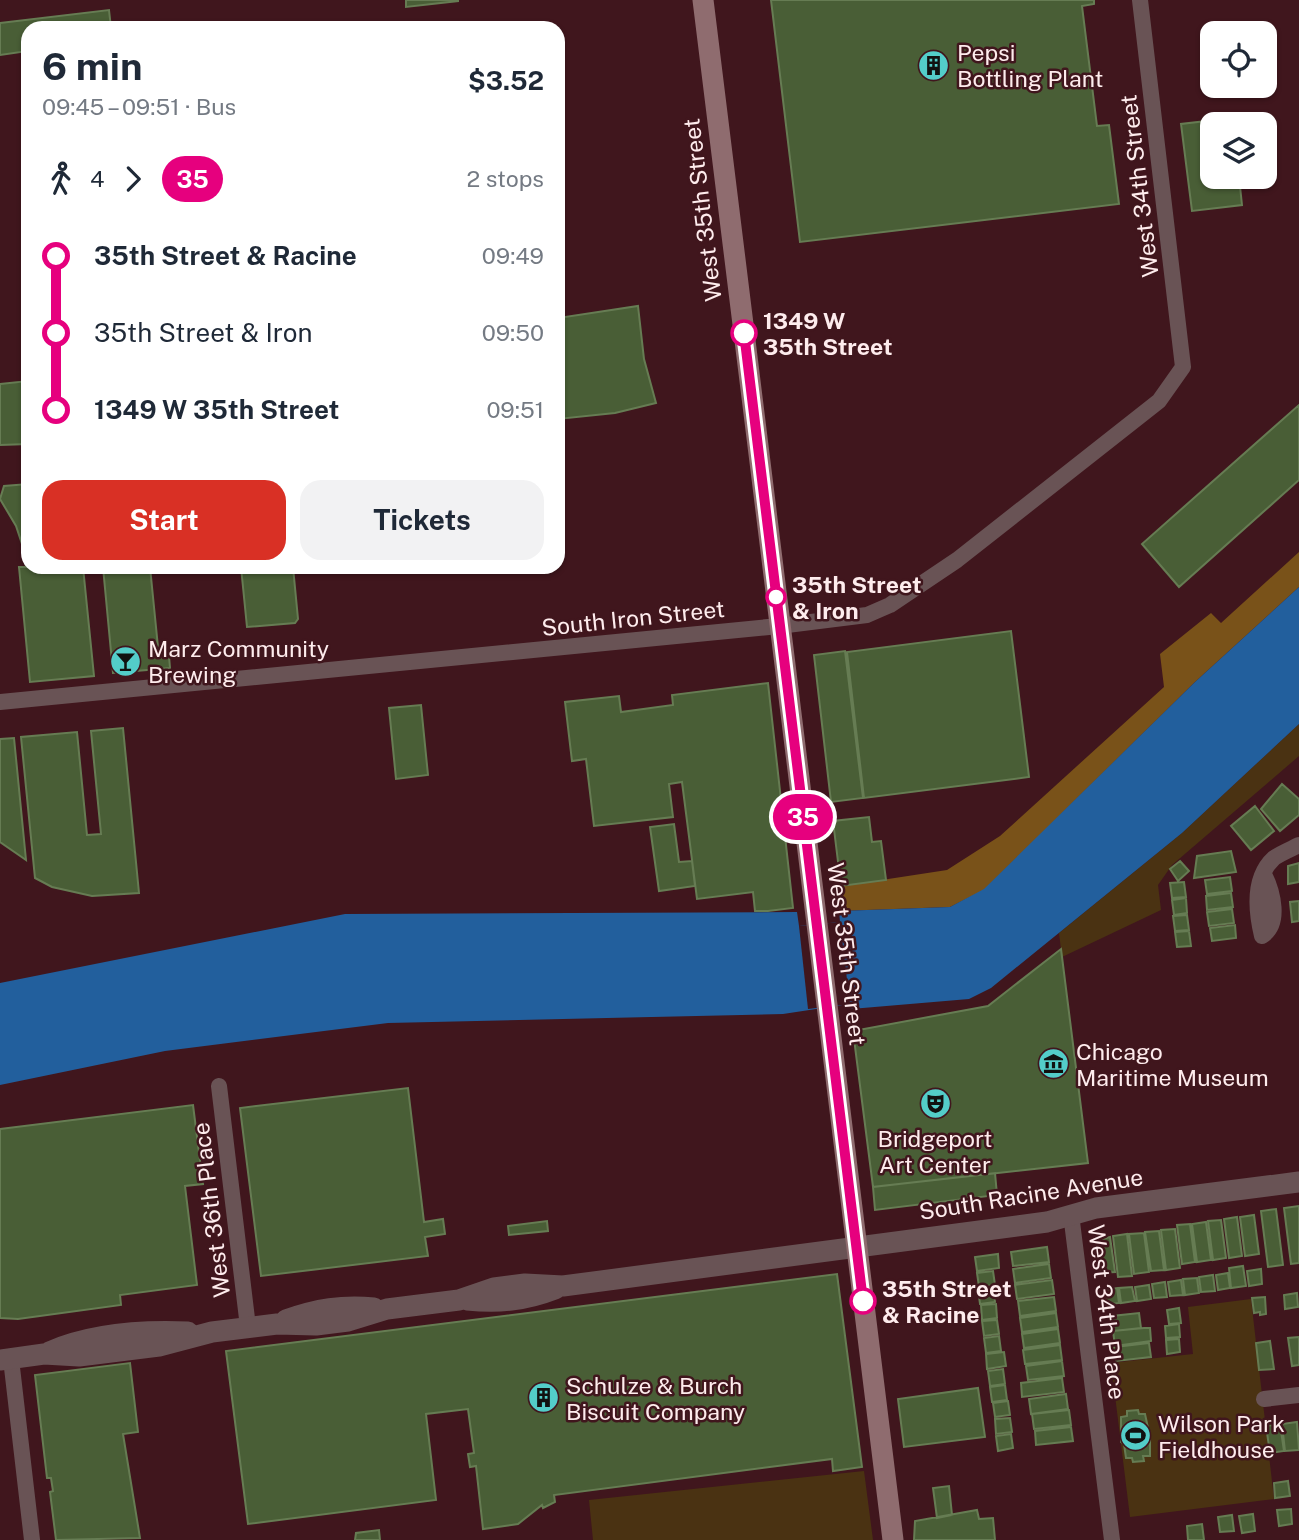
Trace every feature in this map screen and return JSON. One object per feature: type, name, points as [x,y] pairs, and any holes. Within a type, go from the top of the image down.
[{"type":"main road","name":"West 35th Street","points":[[703,0],[893,1540]]},
{"type":"street","name":"West 34th Street","points":[[1140,0],[1183,368]]},
{"type":"street","name":"South Iron Street","points":[[0,702],[779,626],[867,615],[891,605],[957,560],[1159,401],[1183,368]]},
{"type":"street","points":[[1264,874],[1273,859],[1299,845]]},
{"type":"street","name":"West 36th Place","points":[[219,1086],[248,1327]]},
{"type":"street","name":"South Racine Avenue","points":[[6,1359],[44,1354],[77,1340],[158,1331],[212,1332],[277,1324],[325,1308],[346,1306],[387,1309],[459,1300],[496,1303],[527,1300],[564,1286],[1047,1222],[1096,1208],[1299,1182]]},
{"type":"street","name":"West 34th Place","points":[[1072,1214],[1112,1540]]},
{"type":"street","points":[[6,1359],[32,1540]]},
{"type":"street","points":[[1264,1399],[1299,1395]]},
{"type":"shaded area","points":[[1299,552],[1299,587],[1195,682],[984,890],[950,907],[839,911],[836,887],[947,870],[1000,836],[1164,687],[1160,654],[1211,613],[1221,623]]},
{"type":"shaded area","points":[[1299,724],[1299,756],[1172,865],[1158,885],[1161,910],[1062,957],[1059,933],[1182,833]]},
{"type":"shaded area","points":[[1251,1299],[1274,1499],[1130,1517],[1111,1363],[1193,1354],[1188,1307]]},
{"type":"shaded area","points":[[864,1471],[873,1540],[593,1540],[589,1500]]},
{"type":"water","points":[[1299,587],[1299,724],[1182,833],[991,988],[969,999],[851,1009],[849,1004],[783,1014],[388,1023],[165,1051],[0,1085],[0,983],[345,914],[797,912],[799,926],[840,922],[839,911],[950,907],[984,889],[1195,682]]},
{"type":"pier","points":[[840,922],[850,1004],[808,1009],[799,926]]},
{"type":"building","points":[[406,0],[458,0],[458,1],[406,7]]},
{"type":"building","name":"Pepsi Bottling Plant","points":[[771,0],[1094,0],[1094,4],[1082,6],[1097,126],[1109,125],[1119,204],[800,242]]},
{"type":"building","points":[[109,10],[110,21],[21,21],[21,52],[0,55],[0,23]]},
{"type":"building","points":[[1200,122],[1200,189],[1240,189],[1242,205],[1192,211],[1181,124]]},
{"type":"building","points":[[638,306],[644,359],[656,403],[615,413],[565,418],[565,317]]},
{"type":"building","points":[[21,382],[21,444],[0,445],[0,384]]},
{"type":"building","points":[[1299,405],[1299,480],[1179,587],[1142,544]]},
{"type":"building","points":[[21,485],[21,541],[16,526],[0,499],[4,486]]},
{"type":"building","points":[[19,567],[21,574],[84,574],[94,676],[30,682]]},
{"type":"building","points":[[104,574],[151,574],[159,657],[169,656],[170,668],[113,673]]},
{"type":"building","points":[[242,574],[294,574],[298,619],[295,623],[247,627]]},
{"type":"building","points":[[1011,631],[1029,777],[864,798],[847,652]]},
{"type":"building","points":[[845,651],[863,798],[831,802],[814,655]]},
{"type":"building","points":[[768,683],[793,908],[755,911],[753,892],[697,899],[682,782],[669,784],[673,817],[594,826],[586,759],[572,761],[565,702],[619,696],[621,712],[673,705],[672,695]]},
{"type":"building","points":[[421,705],[428,775],[396,779],[389,708]]},
{"type":"building","points":[[123,728],[139,893],[92,896],[52,887],[35,878],[21,737],[77,732],[87,835],[101,834],[91,731]]},
{"type":"building","points":[[14,738],[26,860],[0,842],[0,739]]},
{"type":"building","points":[[1282,784],[1299,799],[1299,815],[1280,831],[1261,809]]},
{"type":"building","points":[[1255,806],[1274,831],[1251,850],[1231,826]]},
{"type":"building","points":[[869,817],[872,842],[881,841],[886,880],[841,886],[833,821]]},
{"type":"building","points":[[674,824],[679,862],[692,861],[695,886],[659,891],[650,827]]},
{"type":"building","points":[[1231,851],[1236,872],[1194,878],[1197,856]]},
{"type":"building","points":[[1180,861],[1189,871],[1178,881],[1170,869]]},
{"type":"building","points":[[1299,863],[1299,882],[1288,884],[1288,866]]},
{"type":"building","points":[[1230,877],[1232,891],[1207,894],[1205,880]]},
{"type":"building","points":[[1184,882],[1186,897],[1172,898],[1170,883]]},
{"type":"building","points":[[1231,893],[1233,907],[1207,910],[1206,896]]},
{"type":"building","points":[[1186,898],[1187,913],[1174,915],[1172,900]]},
{"type":"building","points":[[1299,901],[1299,921],[1292,922],[1290,902]]},
{"type":"building","points":[[1232,909],[1234,923],[1209,926],[1207,912]]},
{"type":"building","points":[[1187,915],[1189,930],[1175,931],[1173,916]]},
{"type":"building","points":[[1235,925],[1236,938],[1212,941],[1210,928]]},
{"type":"building","points":[[1189,931],[1191,946],[1177,947],[1175,932]]},
{"type":"building","points":[[1061,949],[1088,1163],[873,1187],[853,1031],[988,1006]]},
{"type":"building","points":[[408,1088],[424,1222],[443,1219],[445,1234],[425,1237],[428,1256],[261,1276],[240,1108]]},
{"type":"building","points":[[193,1105],[203,1184],[185,1186],[197,1285],[120,1295],[121,1305],[18,1319],[0,1318],[0,1129]]},
{"type":"building","points":[[995,1173],[997,1195],[875,1210],[873,1187]]},
{"type":"building","points":[[1299,1206],[1299,1263],[1291,1264],[1284,1208]]},
{"type":"building","points":[[1276,1209],[1283,1265],[1268,1267],[1261,1211]]},
{"type":"building","points":[[1254,1215],[1259,1254],[1245,1256],[1240,1217]]},
{"type":"building","points":[[1237,1217],[1242,1256],[1229,1258],[1224,1219]]},
{"type":"building","points":[[1221,1220],[1226,1258],[1213,1260],[1208,1221]]},
{"type":"building","points":[[547,1221],[548,1231],[509,1235],[508,1226]]},
{"type":"building","points":[[1206,1222],[1211,1260],[1197,1262],[1192,1224]]},
{"type":"building","points":[[1190,1224],[1195,1262],[1182,1264],[1177,1225]]},
{"type":"building","points":[[1175,1229],[1180,1268],[1166,1270],[1161,1230]]},
{"type":"building","points":[[1159,1231],[1164,1270],[1151,1271],[1145,1232]]},
{"type":"building","points":[[1144,1233],[1149,1272],[1134,1274],[1129,1234]]},
{"type":"building","points":[[1127,1234],[1132,1276],[1118,1277],[1113,1236]]},
{"type":"building","points":[[1110,1237],[1115,1272],[1099,1273],[1095,1241]]},
{"type":"building","points":[[1047,1247],[1049,1262],[1013,1266],[1011,1252]]},
{"type":"building","points":[[998,1254],[999,1268],[977,1271],[975,1257]]},
{"type":"building","points":[[1049,1264],[1051,1278],[1015,1283],[1013,1269]]},
{"type":"building","points":[[1243,1266],[1246,1286],[1231,1288],[1229,1268]]},
{"type":"building","points":[[1261,1269],[1262,1284],[1249,1286],[1247,1271]]},
{"type":"building","points":[[993,1271],[995,1285],[979,1287],[977,1273]]},
{"type":"building","points":[[1228,1273],[1230,1288],[1218,1290],[1216,1275]]},
{"type":"building","name":"Schulze & Burch Biscuit Company","points":[[837,1274],[862,1467],[833,1471],[832,1459],[554,1495],[555,1502],[543,1508],[542,1505],[518,1524],[483,1529],[476,1466],[470,1467],[468,1454],[474,1453],[468,1409],[426,1414],[436,1500],[248,1524],[226,1351]]},
{"type":"building","points":[[1213,1275],[1215,1291],[1201,1292],[1199,1277]]},
{"type":"building","points":[[1197,1278],[1199,1293],[1185,1295],[1183,1279]]},
{"type":"building","points":[[1052,1280],[1054,1294],[1017,1299],[1015,1285]]},
{"type":"building","points":[[1181,1280],[1183,1295],[1170,1296],[1168,1282]]},
{"type":"building","points":[[1165,1282],[1167,1297],[1154,1298],[1152,1284]]},
{"type":"building","points":[[1149,1285],[1151,1299],[1137,1301],[1135,1287]]},
{"type":"building","points":[[993,1287],[995,1302],[980,1304],[978,1289]]},
{"type":"building","points":[[1132,1287],[1135,1301],[1121,1303],[1119,1288]]},
{"type":"building","points":[[1117,1288],[1119,1303],[1104,1305],[1102,1290]]},
{"type":"building","points":[[1297,1293],[1298,1307],[1285,1309],[1284,1295]]},
{"type":"building","points":[[1054,1297],[1056,1311],[1020,1316],[1018,1301]]},
{"type":"building","points":[[1265,1297],[1266,1314],[1254,1313],[1252,1298]]},
{"type":"building","points":[[996,1304],[997,1318],[982,1320],[981,1305]]},
{"type":"building","points":[[1179,1308],[1181,1323],[1169,1324],[1167,1310]]},
{"type":"building","points":[[1056,1313],[1058,1327],[1022,1332],[1020,1318]]},
{"type":"building","points":[[1139,1313],[1141,1328],[1114,1331],[1112,1316]]},
{"type":"building","points":[[997,1320],[999,1334],[984,1336],[982,1321]]},
{"type":"building","points":[[1179,1324],[1180,1337],[1166,1338],[1165,1326]]},
{"type":"building","points":[[1150,1328],[1151,1341],[1115,1346],[1113,1331]]},
{"type":"building","points":[[1058,1329],[1060,1343],[1024,1348],[1022,1334]]},
{"type":"building","points":[[999,1336],[1001,1351],[986,1353],[984,1338]]},
{"type":"building","points":[[1299,1337],[1299,1365],[1292,1366],[1288,1338]]},
{"type":"building","points":[[1179,1339],[1180,1352],[1167,1354],[1166,1340]]},
{"type":"building","points":[[1270,1341],[1274,1369],[1259,1370],[1256,1343]]},
{"type":"building","points":[[1149,1343],[1151,1357],[1116,1361],[1115,1353],[1111,1354],[1111,1348]]},
{"type":"building","points":[[1060,1345],[1062,1360],[1025,1364],[1023,1350]]},
{"type":"building","points":[[1004,1352],[1006,1366],[987,1369],[986,1354]]},
{"type":"building","points":[[1062,1361],[1064,1376],[1028,1380],[1026,1366]]},
{"type":"building","points":[[130,1363],[138,1432],[123,1434],[140,1538],[56,1540],[50,1492],[53,1491],[51,1478],[47,1478],[35,1375]]},
{"type":"building","points":[[1003,1369],[1005,1384],[990,1386],[988,1371]]},
{"type":"building","points":[[1062,1378],[1064,1392],[1022,1397],[1021,1383]]},
{"type":"building","points":[[1005,1385],[1007,1400],[992,1402],[990,1387]]},
{"type":"building","points":[[978,1388],[985,1437],[904,1447],[898,1399]]},
{"type":"building","points":[[1066,1394],[1068,1409],[1031,1414],[1029,1399]]},
{"type":"building","points":[[1008,1401],[1010,1415],[995,1417],[993,1403]]},
{"type":"building","points":[[1069,1410],[1071,1425],[1034,1429],[1032,1414]]},
{"type":"building","name":"Wilson Park Fieldhouse","points":[[1138,1410],[1139,1414],[1145,1414],[1150,1437],[1150,1456],[1143,1456],[1144,1461],[1133,1462],[1132,1458],[1126,1458],[1124,1444],[1121,1442],[1121,1417],[1127,1416],[1127,1411]]},
{"type":"building","points":[[1010,1418],[1012,1432],[996,1434],[995,1419]]},
{"type":"building","points":[[1297,1422],[1299,1450],[1285,1451],[1282,1424]]},
{"type":"building","points":[[1280,1424],[1284,1451],[1270,1453],[1266,1426]]},
{"type":"building","points":[[1071,1427],[1073,1441],[1036,1445],[1035,1431]]},
{"type":"building","points":[[1011,1434],[1013,1448],[998,1451],[996,1436]]},
{"type":"building","points":[[1288,1481],[1290,1496],[1275,1498],[1274,1483]]},
{"type":"building","points":[[949,1486],[952,1515],[937,1518],[933,1488]]},
{"type":"building","points":[[1291,1509],[1292,1524],[1279,1526],[1277,1510]]},
{"type":"building","points":[[977,1510],[979,1519],[993,1518],[995,1540],[914,1540],[915,1521]]},
{"type":"building","points":[[1253,1514],[1255,1531],[1242,1533],[1239,1516]]},
{"type":"building","points":[[1232,1515],[1234,1531],[1220,1532],[1218,1517]]},
{"type":"building","points":[[1202,1524],[1204,1540],[1188,1540],[1187,1526]]},
{"type":"building","points":[[379,1530],[380,1540],[355,1540],[356,1533]]},
{"type":"bus line","name":"35","points":[[744,333],[863,1301]]},
{"type":"place","name":"Pepsi Bottling Plant","points":[[934,65]]},
{"type":"place","name":"1349 W 35th Street","points":[[744,333]]},
{"type":"place","name":"35th Street & Iron","points":[[776,597]]},
{"type":"place","name":"Marz Community Brewing","points":[[125,661]]},
{"type":"place","name":"Chicago Maritime Museum","points":[[1053,1064]]},
{"type":"place","name":"Bridgeport Art Center","points":[[935,1104]]},
{"type":"place","name":"35th Street & Racine","points":[[863,1301]]},
{"type":"place","name":"Schulze & Burch Biscuit Company","points":[[543,1398]]},
{"type":"place","name":"Wilson Park Fieldhouse","points":[[1135,1436]]}]
